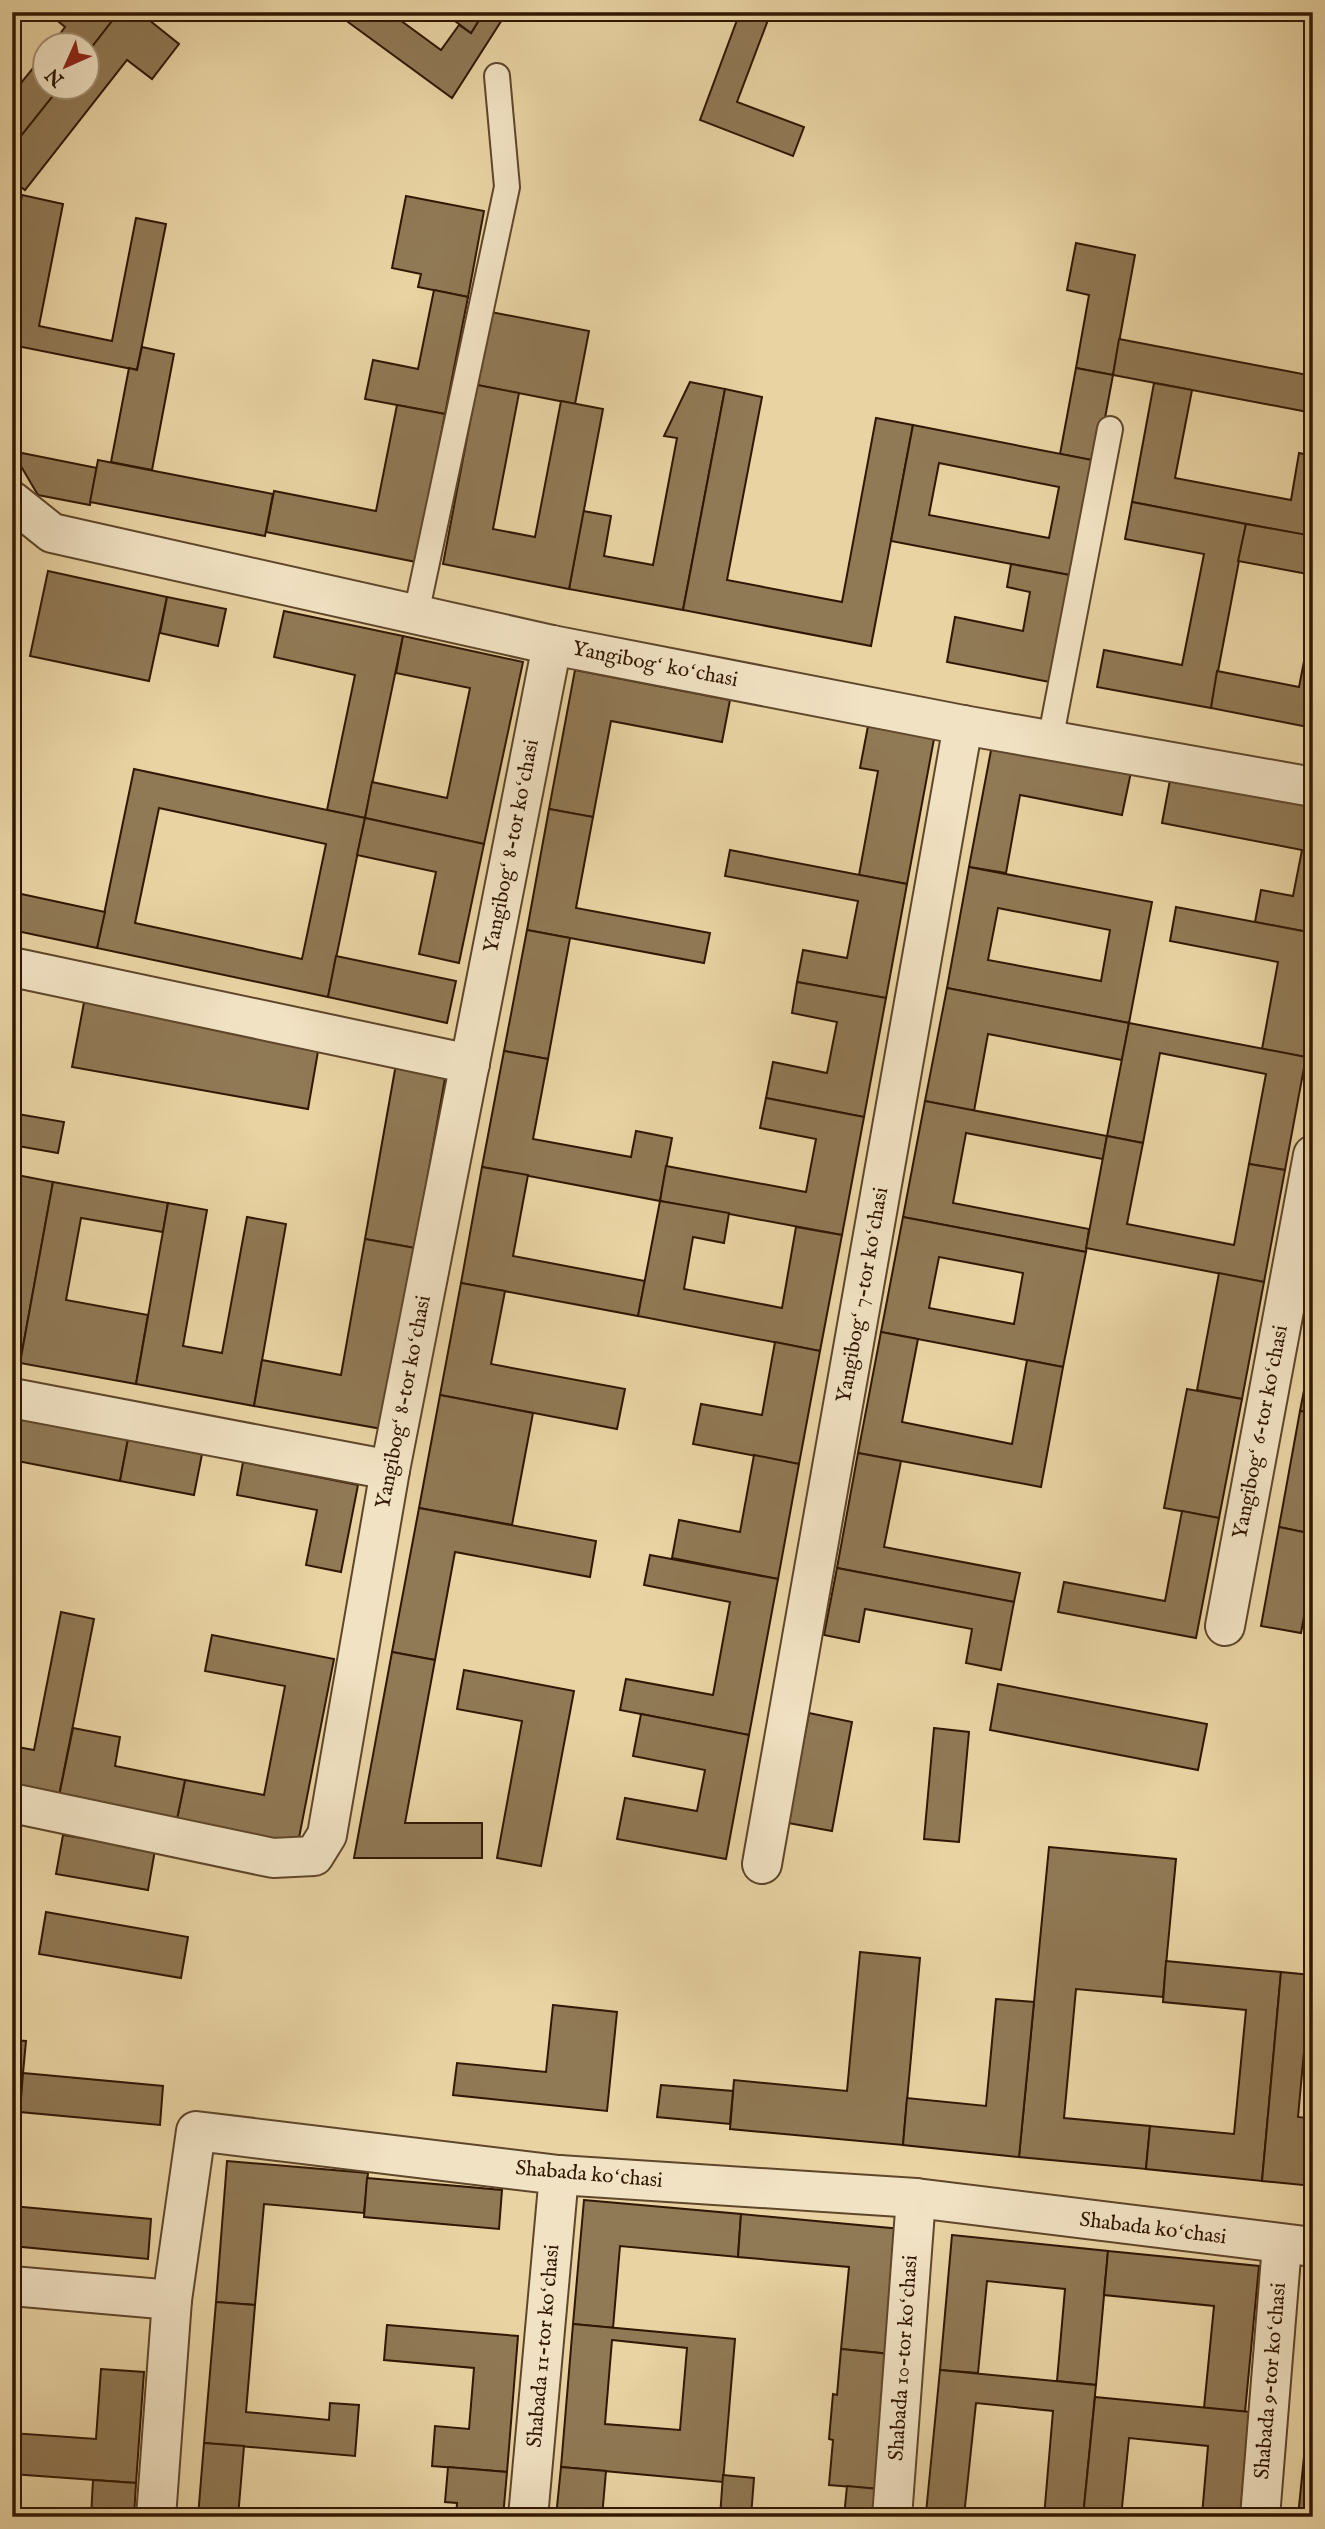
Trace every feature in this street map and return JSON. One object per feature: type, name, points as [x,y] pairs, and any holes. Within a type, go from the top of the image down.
[{"type":"street","name":"Yangibogʻ koʻchasi","points":[[12,501],[52,533],[552,645],[963,725],[1313,787]]},
{"type":"street","name":"Yangibogʻ 8-tor koʻchasi","points":[[12,1803],[273,1858],[314,1856],[327,1835],[390,1470],[552,645]]},
{"type":"street","name":"Yangibogʻ 7-tor koʻchasi","points":[[762,1864],[963,725]]},
{"type":"street","points":[[12,967],[470,1064]]},
{"type":"street","name":"Yangibogʻ 6-tor koʻchasi","points":[[1225,1626],[1313,1156]]},
{"type":"street","points":[[12,1398],[390,1470]]},
{"type":"street","name":"Shabada koʻchasi","points":[[172,2300],[196,2131],[559,2175],[916,2198],[1297,2246]]},
{"type":"street","name":"Shabada 11-tor koʻchasi","points":[[528,2517],[559,2175]]},
{"type":"street","name":"Shabada 10-tor koʻchasi","points":[[892,2517],[916,2198]]},
{"type":"street","name":"Shabada 9-tor koʻchasi","points":[[1260,2517],[1297,2246]]},
{"type":"street","points":[[12,2286],[172,2300],[156,2517]]},
{"type":"lane","points":[[416,614],[507,187],[497,76]]},
{"type":"lane","points":[[1050,741],[1111,429]]},
{"type":"building","points":[[47,12],[111,12],[116,16],[102,34],[61,32],[65,27]]},
{"type":"building","points":[[119,12],[139,12],[179,44],[152,79],[127,60],[102,92],[102,34]]},
{"type":"building","points":[[354,12],[389,12],[441,50],[459,25],[471,33],[484,12],[507,12],[452,98],[348,22]]},
{"type":"building","points":[[443,12],[484,12],[471,33]]},
{"type":"building","points":[[740,12],[771,12],[737,102],[804,127],[793,156],[700,120]]},
{"type":"building","points":[[32,69],[32,102],[48,102],[12,147],[12,94]]},
{"type":"building","points":[[48,102],[94,102],[25,190],[12,180],[12,147]]},
{"type":"building","points":[[22,195],[63,204],[39,326],[112,341],[136,218],[166,224],[137,370],[12,345],[12,244]]},
{"type":"building","points":[[406,196],[484,211],[468,297],[418,287],[421,274],[392,268]]},
{"type":"building","points":[[1076,243],[1135,255],[1113,375],[1076,368],[1089,295],[1067,290]]},
{"type":"building","points":[[434,290],[468,297],[445,414],[365,399],[373,360],[418,369]]},
{"type":"building","points":[[491,312],[589,331],[575,404],[477,385]]},
{"type":"building","points":[[1119,339],[1313,376],[1313,413],[1113,375]]},
{"type":"building","points":[[142,347],[174,354],[152,470],[111,462],[129,368],[137,370]]},
{"type":"building","points":[[1076,368],[1113,375],[1097,461],[1060,454]]},
{"type":"building","points":[[690,382],[725,389],[683,610],[569,589],[583,511],[611,516],[604,556],[653,565],[677,438],[664,436]]},
{"type":"building","points":[[1154,383],[1192,390],[1175,478],[1291,500],[1299,453],[1313,456],[1313,515],[1309,536],[1132,502]]},
{"type":"building","points":[[477,385],[519,393],[493,529],[535,537],[561,401],[603,409],[569,589],[443,564]]},
{"type":"building","points":[[725,389],[762,397],[727,580],[842,602],[876,418],[913,425],[871,646],[683,610]]},
{"type":"building","points":[[397,405],[445,414],[416,562],[266,532],[274,491],[376,511]]},
{"type":"building","points":[[913,425],[1097,461],[1075,576],[891,541]],"holes":[[[939,463],[1059,487],[1049,538],[929,515]]]},
{"type":"building","points":[[12,451],[97,468],[90,505],[38,495]]},
{"type":"building","points":[[98,460],[273,494],[265,536],[90,502]]},
{"type":"building","points":[[1132,502],[1246,524],[1211,708],[1097,687],[1104,650],[1182,665],[1204,554],[1125,539]]},
{"type":"building","points":[[1246,524],[1313,536],[1313,575],[1238,561]]},
{"type":"building","points":[[1011,564],[1075,576],[1055,683],[947,662],[955,617],[1023,631],[1030,592],[1007,587]]},
{"type":"building","points":[[48,571],[167,597],[149,681],[30,656]]},
{"type":"building","points":[[167,597],[226,609],[218,646],[160,633]]},
{"type":"building","points":[[284,611],[403,636],[365,818],[327,810],[355,675],[274,657]]},
{"type":"building","points":[[1313,615],[1313,728],[1211,708],[1217,671],[1299,687]]},
{"type":"building","points":[[403,636],[523,662],[484,844],[365,818],[372,782],[447,798],[470,688],[396,673]]},
{"type":"building","points":[[575,670],[730,700],[722,742],[611,721],[593,817],[549,809]]},
{"type":"building","points":[[868,726],[934,739],[907,884],[859,875],[878,771],[860,768]]},
{"type":"building","points":[[992,745],[1131,772],[1122,815],[1020,795],[1006,873],[969,867]]},
{"type":"building","points":[[134,769],[365,818],[328,997],[97,948]],"holes":[[[159,808],[326,844],[302,959],[135,923]]]},
{"type":"building","points":[[1170,780],[1313,807],[1313,933],[1255,922],[1261,890],[1293,896],[1302,850],[1162,823]]},
{"type":"building","points":[[549,809],[593,817],[576,908],[710,933],[704,963],[527,930]]},
{"type":"building","points":[[365,818],[484,844],[459,963],[419,954],[436,872],[357,855]]},
{"type":"building","points":[[730,850],[907,884],[886,998],[797,982],[803,950],[847,958],[858,901],[725,876]]},
{"type":"building","points":[[969,867],[1152,902],[1129,1023],[947,988]],"holes":[[[998,908],[1110,930],[1101,981],[988,960]]]},
{"type":"building","points":[[12,892],[105,912],[97,948],[12,930]]},
{"type":"building","points":[[1176,907],[1313,933],[1313,1023],[1306,1057],[1262,1049],[1278,962],[1170,941]]},
{"type":"building","points":[[527,930],[570,938],[548,1059],[504,1051]]},
{"type":"building","points":[[336,956],[456,981],[447,1023],[328,997]]},
{"type":"building","points":[[797,982],[886,998],[864,1117],[766,1098],[773,1062],[827,1073],[837,1022],[792,1013]]},
{"type":"building","points":[[947,988],[1129,1023],[1122,1060],[988,1034],[974,1111],[925,1101]]},
{"type":"building","points":[[85,997],[320,1040],[308,1109],[72,1067]]},
{"type":"building","points":[[1129,1023],[1306,1057],[1285,1170],[1249,1164],[1266,1074],[1160,1053],[1143,1143],[1107,1136]]},
{"type":"building","points":[[504,1051],[548,1059],[533,1139],[631,1157],[636,1131],[672,1138],[660,1201],[482,1167]]},
{"type":"building","points":[[396,1064],[446,1073],[415,1248],[365,1239]]},
{"type":"building","points":[[766,1098],[864,1117],[842,1235],[660,1201],[666,1166],[806,1192],[816,1139],[760,1128]]},
{"type":"building","points":[[925,1101],[1107,1136],[1103,1159],[966,1133],[953,1203],[1089,1229],[1086,1252],[903,1217]]},
{"type":"building","points":[[12,1113],[64,1122],[58,1153],[12,1145]]},
{"type":"building","points":[[1107,1136],[1143,1143],[1127,1224],[1234,1245],[1249,1164],[1285,1170],[1264,1282],[1086,1248]]},
{"type":"building","points":[[482,1167],[528,1175],[513,1256],[645,1281],[638,1316],[461,1283]]},
{"type":"building","points":[[12,1174],[53,1182],[20,1363],[12,1362]]},
{"type":"building","points":[[53,1182],[168,1203],[163,1232],[81,1218],[66,1300],[148,1315],[136,1384],[20,1363]]},
{"type":"building","points":[[660,1201],[729,1213],[724,1243],[693,1237],[684,1289],[782,1308],[796,1227],[842,1235],[820,1351],[638,1316]]},
{"type":"building","points":[[168,1203],[207,1210],[183,1346],[222,1353],[247,1217],[286,1224],[254,1406],[136,1384]]},
{"type":"building","points":[[903,1217],[1086,1252],[1063,1367],[881,1332]],"holes":[[[939,1257],[1023,1273],[1014,1324],[929,1308]]]},
{"type":"building","points":[[365,1239],[415,1248],[382,1429],[254,1406],[262,1360],[341,1375]]},
{"type":"building","points":[[1219,1273],[1264,1282],[1242,1399],[1197,1390]]},
{"type":"building","points":[[461,1283],[505,1291],[491,1364],[625,1389],[617,1429],[440,1395]]},
{"type":"building","points":[[881,1332],[918,1339],[902,1422],[1012,1444],[1027,1360],[1063,1367],[1041,1487],[858,1453]]},
{"type":"building","points":[[775,1342],[820,1351],[799,1464],[693,1444],[701,1404],[762,1415]]},
{"type":"building","points":[[1313,1344],[1313,1413],[1300,1411]]},
{"type":"building","points":[[1187,1389],[1242,1399],[1219,1518],[1164,1508]]},
{"type":"building","points":[[440,1395],[533,1413],[512,1525],[419,1508]]},
{"type":"building","points":[[1300,1411],[1313,1413],[1313,1534],[1279,1527]]},
{"type":"building","points":[[12,1416],[128,1439],[120,1481],[12,1460]]},
{"type":"building","points":[[128,1439],[202,1454],[194,1495],[120,1481]]},
{"type":"building","points":[[858,1453],[901,1461],[884,1547],[1020,1573],[1014,1602],[837,1568]]},
{"type":"building","points":[[754,1455],[799,1464],[778,1579],[672,1558],[679,1520],[740,1532]]},
{"type":"building","points":[[243,1462],[358,1485],[341,1572],[306,1565],[317,1510],[237,1495]]},
{"type":"building","points":[[419,1508],[596,1541],[590,1577],[455,1552],[435,1660],[392,1652]]},
{"type":"building","points":[[1182,1511],[1219,1518],[1196,1638],[1058,1612],[1064,1582],[1165,1601]]},
{"type":"building","points":[[1279,1527],[1313,1534],[1313,1566],[1301,1633],[1261,1626]]},
{"type":"building","points":[[650,1555],[778,1579],[749,1735],[620,1710],[626,1679],[713,1695],[730,1602],[644,1585]]},
{"type":"building","points":[[837,1568],[1014,1602],[1001,1670],[966,1663],[972,1629],[865,1609],[859,1642],[824,1635]]},
{"type":"building","points":[[61,1612],[94,1619],[58,1801],[12,1792],[12,1746],[34,1750]]},
{"type":"building","points":[[212,1635],[334,1659],[297,1848],[176,1824],[185,1780],[264,1795],[285,1686],[205,1671]]},
{"type":"building","points":[[392,1652],[435,1660],[405,1823],[482,1823],[482,1858],[354,1858]]},
{"type":"building","points":[[464,1670],[574,1691],[541,1866],[497,1858],[522,1721],[457,1709]]},
{"type":"building","points":[[998,1684],[1207,1724],[1198,1770],[990,1730]]},
{"type":"building","points":[[809,1713],[852,1722],[832,1831],[788,1823]]},
{"type":"building","points":[[641,1714],[749,1735],[726,1859],[617,1839],[625,1798],[697,1811],[705,1770],[633,1756]]},
{"type":"building","points":[[73,1728],[120,1737],[115,1766],[185,1780],[176,1824],[58,1801]]},
{"type":"building","points":[[934,1728],[969,1732],[959,1842],[924,1839]]},
{"type":"building","points":[[63,1835],[155,1850],[148,1890],[56,1874]]},
{"type":"building","points":[[1049,1847],[1176,1859],[1163,1997],[1076,1989],[1064,2118],[1150,2126],[1146,2169],[1019,2157]]},
{"type":"building","points":[[46,1912],[188,1937],[181,1978],[39,1954]]},
{"type":"building","points":[[860,1952],[920,1958],[903,2145],[730,2129],[734,2080],[847,2091]]},
{"type":"building","points":[[1166,1961],[1281,1972],[1262,2181],[1146,2169],[1150,2126],[1234,2134],[1246,2010],[1163,2002]]},
{"type":"building","points":[[1281,1972],[1311,1975],[1298,2117],[1313,2119],[1313,2186],[1262,2181]]},
{"type":"building","points":[[996,1999],[1034,2002],[1019,2157],[903,2145],[907,2098],[986,2106]]},
{"type":"building","points":[[553,2005],[617,2012],[607,2111],[453,2095],[457,2063],[546,2072]]},
{"type":"building","points":[[12,2040],[26,2041],[12,2192]]},
{"type":"building","points":[[23,2073],[163,2086],[160,2125],[20,2112]]},
{"type":"building","points":[[661,2085],[733,2091],[730,2124],[657,2117]]},
{"type":"building","points":[[227,2161],[368,2173],[364,2213],[264,2204],[255,2305],[216,2302]]},
{"type":"building","points":[[367,2178],[502,2190],[499,2229],[364,2217]]},
{"type":"building","points":[[584,2200],[741,2214],[738,2257],[620,2246],[613,2328],[573,2324]]},
{"type":"building","points":[[12,2206],[151,2219],[148,2259],[12,2246]]},
{"type":"building","points":[[741,2214],[901,2229],[890,2354],[841,2349],[849,2267],[738,2257]]},
{"type":"building","points":[[952,2235],[1108,2251],[1096,2385],[1057,2381],[1065,2289],[987,2281],[978,2373],[940,2370]]},
{"type":"building","points":[[1108,2251],[1259,2266],[1245,2412],[1204,2408],[1214,2306],[1104,2295]]},
{"type":"building","points":[[216,2302],[255,2305],[246,2412],[329,2420],[330,2403],[359,2405],[355,2456],[204,2443]]},
{"type":"building","points":[[573,2324],[735,2339],[723,2482],[561,2467]],"holes":[[[612,2340],[687,2348],[680,2430],[605,2424]]]},
{"type":"building","points":[[387,2325],[518,2336],[507,2472],[432,2466],[435,2426],[469,2429],[474,2368],[384,2360]]},
{"type":"building","points":[[841,2349],[890,2354],[878,2489],[829,2485],[833,2440],[829,2439],[833,2394],[837,2395]]},
{"type":"building","points":[[101,2369],[144,2372],[136,2483],[12,2474],[12,2433],[96,2439]]},
{"type":"building","points":[[940,2370],[1096,2385],[1083,2517],[1044,2517],[1053,2411],[976,2403],[964,2516],[926,2513]]},
{"type":"building","points":[[1095,2397],[1250,2412],[1240,2517],[1162,2517],[1163,2511],[1202,2515],[1208,2446],[1129,2438],[1121,2517],[1083,2517]]},
{"type":"building","points":[[1308,2416],[1313,2417],[1313,2517],[1298,2517]]},
{"type":"building","points":[[204,2443],[244,2446],[238,2517],[198,2517]]},
{"type":"building","points":[[448,2467],[507,2472],[503,2517],[456,2517],[457,2503],[445,2502]]},
{"type":"building","points":[[561,2467],[606,2471],[602,2517],[556,2517]]},
{"type":"building","points":[[723,2475],[754,2478],[751,2517],[720,2517]]},
{"type":"building","points":[[93,2480],[136,2483],[134,2517],[91,2517]]},
{"type":"building","points":[[847,2486],[878,2489],[876,2517],[844,2517]]}]
